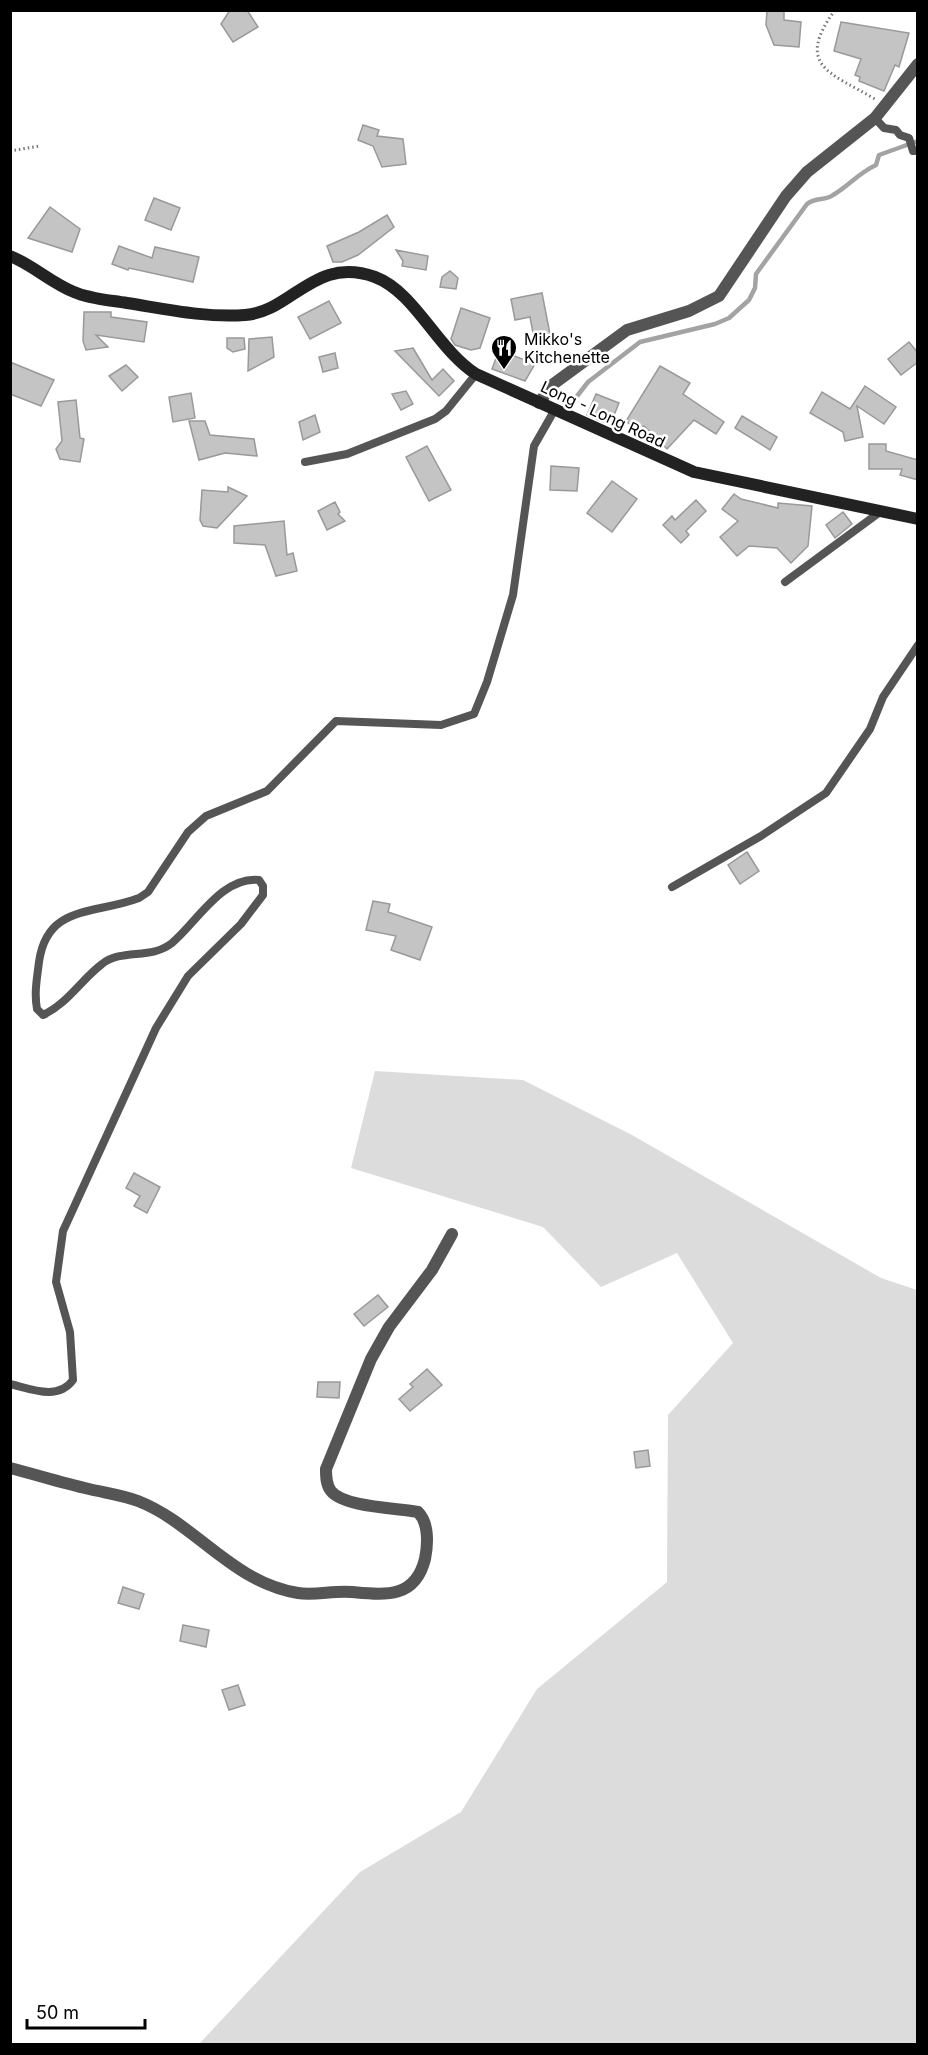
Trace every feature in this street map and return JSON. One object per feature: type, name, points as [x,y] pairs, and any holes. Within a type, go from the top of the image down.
[{"type":"main road","name":"Long - Long Road","points":[[10,256],[83,296],[174,310],[238,315],[261,311],[320,278],[350,272],[365,274],[378,278],[402,296],[453,358],[476,374],[675,465],[712,478],[918,519]]},
{"type":"street","points":[[539,403],[552,385],[627,330],[689,311],[719,296],[786,196],[807,172],[875,118],[918,64]]},
{"type":"street","points":[[10,1468],[140,1502],[235,1568],[263,1582],[299,1593],[350,1591],[378,1596],[396,1593],[411,1585],[425,1558],[427,1535],[422,1517],[417,1512],[345,1501],[333,1494],[329,1488],[326,1469],[371,1359],[389,1327],[432,1270],[452,1234]]},
{"type":"lane","points":[[875,118],[884,128],[896,130],[900,135],[909,138],[915,151]]},
{"type":"lane","points":[[304,462],[347,454],[435,419],[446,411],[476,374]]},
{"type":"lane","points":[[10,1384],[57,1392],[69,1386],[73,1380],[70,1332],[56,1282],[63,1231],[156,1028],[188,976],[241,924],[263,895],[263,886],[259,880],[242,879],[211,903],[171,943],[159,950],[114,957],[102,964],[57,1008],[43,1015],[37,1009],[36,980],[41,946],[50,928],[64,918],[139,898],[148,891],[188,832],[207,816],[267,791],[336,721],[441,725],[474,714],[513,595],[534,446],[554,411]]},
{"type":"lane","points":[[785,582],[880,512]]},
{"type":"lane","points":[[672,887],[761,836],[826,793],[870,729],[883,697],[918,645]]},
{"type":"path","points":[[836,10],[822,28],[817,42],[818,56],[828,74],[874,99]]},
{"type":"path","points":[[10,151],[40,146]]},
{"type":"shaded area","points":[[375,1071],[523,1080],[632,1135],[881,1278],[917,1290],[917,2044],[199,2044],[360,1872],[461,1812],[537,1689],[667,1582],[668,1415],[733,1343],[677,1253],[601,1287],[543,1227],[351,1168]]},
{"type":"building","points":[[230,10],[247,10],[258,27],[233,42],[221,24]]},
{"type":"building","points":[[767,10],[784,10],[784,20],[801,22],[799,47],[774,45],[766,25]]},
{"type":"building","points":[[841,22],[909,33],[899,67],[895,65],[884,91],[859,81],[860,77],[855,75],[861,59],[834,51]]},
{"type":"building","points":[[363,125],[379,130],[377,136],[403,139],[406,164],[382,167],[373,146],[358,140]]},
{"type":"building","points":[[154,198],[180,208],[171,230],[145,220]]},
{"type":"building","points":[[50,207],[80,229],[72,252],[28,238]]},
{"type":"building","points":[[387,215],[394,227],[358,255],[342,262],[333,262],[327,246],[359,232]]},
{"type":"building","points":[[119,246],[152,258],[155,247],[199,257],[193,282],[129,268],[128,270],[112,264]]},
{"type":"building","points":[[396,250],[428,256],[426,270],[402,266],[403,261]]},
{"type":"building","points":[[450,271],[458,278],[456,289],[440,287],[442,277]]},
{"type":"building","points":[[542,293],[550,334],[534,338],[530,317],[515,320],[511,299]]},
{"type":"building","points":[[329,301],[341,323],[310,339],[298,317]]},
{"type":"building","points":[[461,308],[490,318],[480,348],[471,350],[455,345],[451,339]]},
{"type":"building","points":[[84,312],[111,312],[111,317],[147,322],[144,342],[96,335],[108,347],[86,350],[83,341]]},
{"type":"building","points":[[272,337],[274,357],[248,371],[249,339]]},
{"type":"building","points":[[227,338],[244,338],[245,349],[233,352],[227,348]]},
{"type":"building","points":[[909,342],[918,353],[918,362],[901,375],[888,359]]},
{"type":"building","points":[[413,348],[432,380],[443,369],[454,381],[439,396],[395,351]]},
{"type":"building","points":[[499,350],[535,364],[525,381],[492,369]]},
{"type":"building","points":[[335,353],[338,368],[323,372],[319,357]]},
{"type":"building","points":[[10,362],[54,380],[41,406],[10,394]]},
{"type":"building","points":[[126,365],[138,377],[122,391],[109,376]]},
{"type":"building","points":[[660,366],[690,383],[683,394],[724,422],[716,434],[694,420],[667,449],[644,426],[638,432],[626,421]]},
{"type":"building","points":[[865,386],[896,407],[884,424],[857,406],[863,437],[845,441],[843,432],[810,413],[822,392],[850,409]]},
{"type":"building","points":[[406,391],[413,404],[401,410],[392,394]]},
{"type":"building","points":[[191,393],[195,418],[173,422],[169,397]]},
{"type":"building","points":[[596,394],[619,403],[610,425],[587,415]]},
{"type":"building","points":[[76,400],[80,438],[84,439],[80,462],[60,459],[56,449],[62,441],[58,402]]},
{"type":"building","points":[[315,415],[320,432],[303,440],[299,422]]},
{"type":"building","points":[[742,416],[777,437],[770,450],[735,428]]},
{"type":"building","points":[[189,421],[205,421],[210,435],[254,439],[257,456],[225,453],[199,460]]},
{"type":"building","points":[[869,444],[886,444],[886,451],[918,460],[918,480],[900,475],[902,469],[869,469]]},
{"type":"building","points":[[427,446],[451,490],[429,501],[406,457]]},
{"type":"building","points":[[551,466],[579,468],[577,491],[550,490]]},
{"type":"building","points":[[612,481],[637,499],[612,532],[587,513]]},
{"type":"building","points":[[228,487],[247,496],[217,528],[203,526],[200,520],[202,490],[228,492]]},
{"type":"building","points":[[734,494],[741,499],[778,508],[778,503],[812,506],[808,546],[791,563],[777,548],[749,546],[737,556],[720,537],[738,521],[722,509]]},
{"type":"building","points":[[696,500],[706,511],[686,531],[689,535],[681,543],[663,525],[672,516],[675,520]]},
{"type":"building","points":[[335,502],[340,512],[338,514],[345,521],[327,530],[318,511]]},
{"type":"building","points":[[843,512],[852,524],[835,538],[826,525]]},
{"type":"building","points":[[284,521],[287,555],[293,553],[297,571],[276,576],[265,545],[234,543],[234,526]]},
{"type":"building","points":[[747,852],[759,871],[740,884],[728,865]]},
{"type":"building","points":[[373,901],[390,904],[388,912],[432,927],[420,960],[391,950],[396,936],[366,930]]},
{"type":"building","points":[[134,1173],[160,1187],[147,1213],[134,1206],[140,1196],[126,1188]]},
{"type":"building","points":[[378,1295],[388,1307],[364,1326],[354,1314]]},
{"type":"building","points":[[427,1369],[442,1385],[410,1411],[399,1399],[413,1387],[410,1384]]},
{"type":"building","points":[[318,1382],[340,1382],[339,1398],[317,1397]]},
{"type":"building","points":[[648,1450],[650,1466],[636,1468],[634,1452]]},
{"type":"building","points":[[123,1587],[144,1594],[139,1609],[118,1603]]},
{"type":"building","points":[[183,1625],[209,1630],[206,1647],[180,1641]]},
{"type":"building","points":[[238,1685],[245,1705],[229,1710],[222,1690]]},
{"type":"waterway","points":[[571,404],[588,382],[640,342],[715,324],[729,318],[749,300],[755,288],[756,274],[807,204],[830,197],[839,191],[876,165],[879,155],[918,141]]},
{"type":"place","name":"Mikko's Kitchenette","points":[[504,371]]}]
